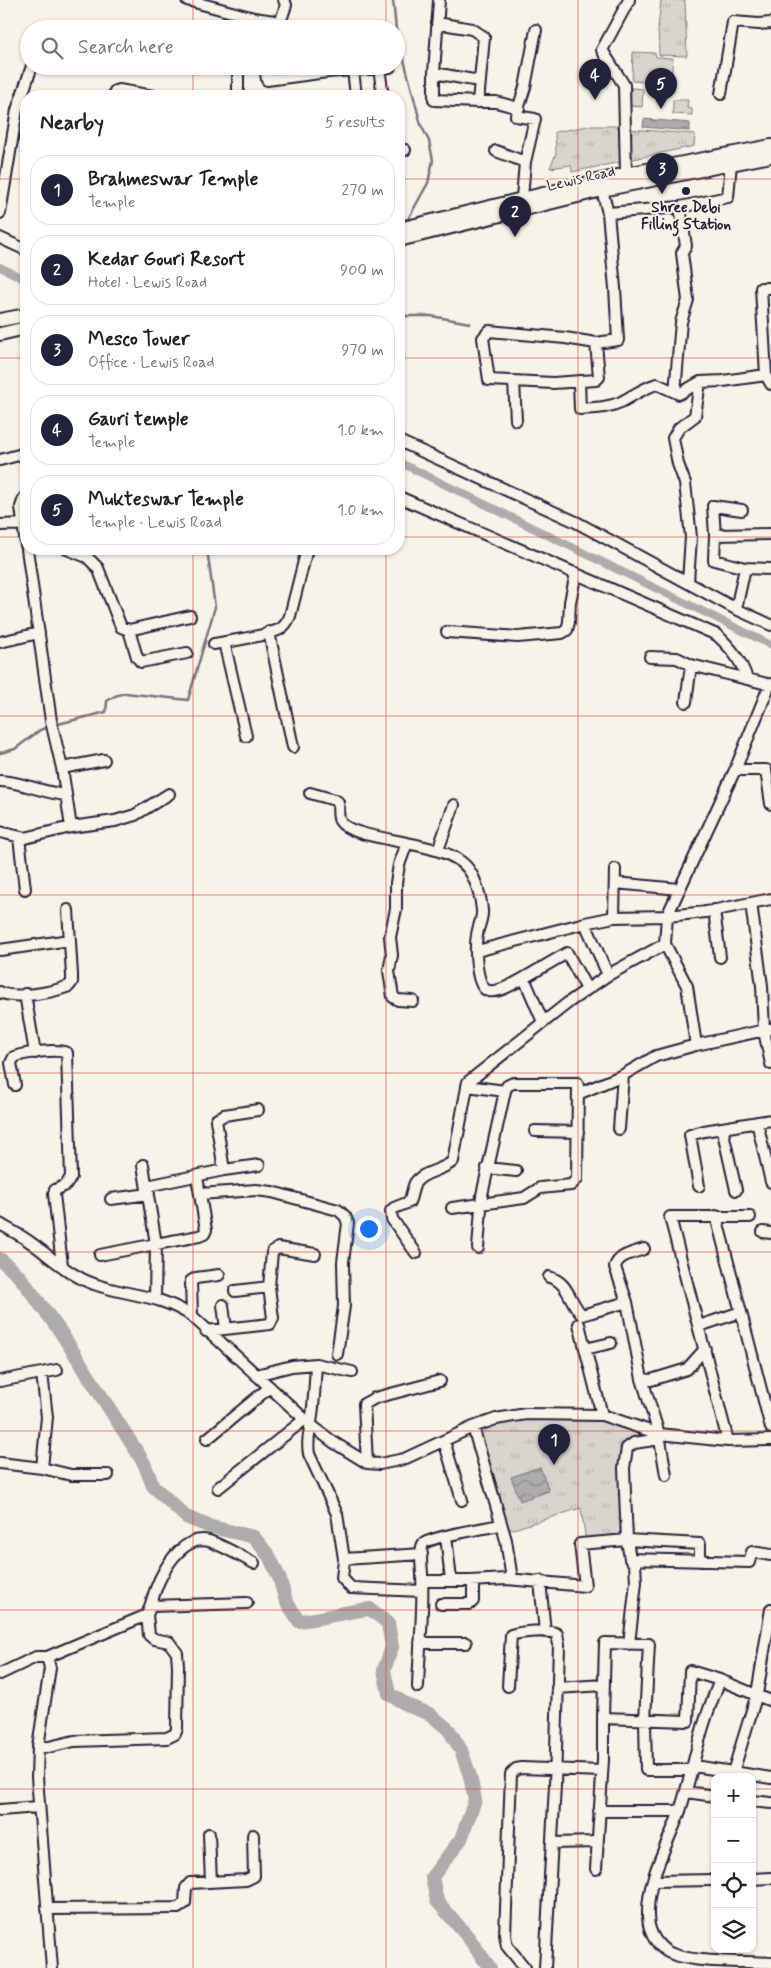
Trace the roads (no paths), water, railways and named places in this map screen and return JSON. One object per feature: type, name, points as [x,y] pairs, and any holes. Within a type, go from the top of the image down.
[{"type":"main road","name":"Lewis Road","points":[[405,233],[527,203],[626,174],[771,146]]},
{"type":"main road","name":"Lewis Road","points":[[527,203],[771,156]]},
{"type":"main road","points":[[0,320],[20,316]]},
{"type":"main road","points":[[0,334],[20,329]]},
{"type":"street","points":[[187,0],[261,20]]},
{"type":"street","points":[[281,20],[286,5],[284,0]]},
{"type":"street","points":[[439,0],[434,100],[496,102],[519,108]]},
{"type":"street","points":[[626,174],[624,85],[602,50],[629,0]]},
{"type":"street","points":[[721,94],[733,22],[771,23]]},
{"type":"street","points":[[437,23],[472,29],[484,37],[478,102]]},
{"type":"street","points":[[527,203],[525,162],[535,119],[516,116],[526,87],[536,30]]},
{"type":"street","points":[[434,73],[479,81]]},
{"type":"street","points":[[24,90],[29,75]]},
{"type":"street","points":[[238,75],[238,90]]},
{"type":"street","points":[[266,75],[267,80],[310,75]]},
{"type":"street","points":[[353,75],[355,90]]},
{"type":"street","points":[[379,75],[382,90]]},
{"type":"street","points":[[0,213],[20,101]]},
{"type":"street","points":[[496,151],[525,162]]},
{"type":"street","points":[[608,213],[680,207],[728,197],[731,163]]},
{"type":"street","points":[[596,343],[599,377],[596,380],[553,383],[514,382],[489,380],[482,338],[488,331],[565,338],[596,343],[618,340],[616,288],[608,213],[602,190]]},
{"type":"street","points":[[675,392],[681,322],[688,300],[682,253],[686,246],[680,207]]},
{"type":"street","points":[[0,238],[20,247]]},
{"type":"street","points":[[579,381],[580,409],[608,406],[621,402],[638,391],[657,384],[679,394],[700,382],[768,380],[761,288],[771,288]]},
{"type":"street","points":[[514,382],[516,420]]},
{"type":"street","points":[[688,582],[691,537],[686,492],[672,438],[679,428],[695,416],[700,382]]},
{"type":"street","points":[[405,444],[576,522],[736,609],[771,625]]},
{"type":"street","points":[[0,460],[20,455]]},
{"type":"street","points":[[405,500],[717,635],[729,647],[742,665],[747,678]]},
{"type":"street","points":[[742,510],[713,506],[714,560],[745,568],[771,569]]},
{"type":"street","points":[[0,525],[20,524]]},
{"type":"street","points":[[715,535],[771,534]]},
{"type":"street","points":[[28,555],[52,721],[62,768],[71,827]]},
{"type":"street","points":[[82,555],[88,557],[98,568],[122,628],[129,630],[190,616]]},
{"type":"street","points":[[246,736],[219,643],[280,629],[286,623],[290,616],[305,555]]},
{"type":"street","points":[[736,609],[745,568]]},
{"type":"street","points":[[447,632],[518,637],[562,633],[567,630],[569,622],[570,602],[576,573]]},
{"type":"street","points":[[129,630],[137,657],[141,662],[187,653]]},
{"type":"street","points":[[269,632],[293,747]]},
{"type":"street","points":[[0,642],[39,634]]},
{"type":"street","points":[[650,657],[678,658],[692,665],[770,684],[734,770],[667,916],[666,944],[687,986],[696,1045]]},
{"type":"street","points":[[686,702],[692,665]]},
{"type":"street","points":[[62,768],[104,760]]},
{"type":"street","points":[[734,770],[766,770],[771,804]]},
{"type":"street","points":[[0,781],[19,783],[54,794],[66,795]]},
{"type":"street","points":[[310,793],[338,802],[340,821],[358,832],[438,850],[460,860],[471,874],[482,911],[476,937],[479,982],[482,987],[488,991],[504,988],[567,953],[587,989]]},
{"type":"street","points":[[0,832],[25,838],[71,827],[115,821],[135,815],[169,794]]},
{"type":"street","points":[[438,850],[454,804]]},
{"type":"street","points":[[19,837],[25,889]]},
{"type":"street","points":[[407,843],[399,865],[396,883],[396,909],[390,937],[392,955],[389,971],[392,996],[398,1000],[413,1001]]},
{"type":"street","points":[[614,917],[615,869]]},
{"type":"street","points":[[615,883],[679,889]]},
{"type":"street","points":[[477,951],[614,917],[667,916],[714,910],[771,899]]},
{"type":"street","points":[[751,903],[771,1064]]},
{"type":"street","points":[[0,992],[14,995],[69,986],[72,982],[72,975],[68,910]]},
{"type":"street","points":[[714,910],[720,957]]},
{"type":"street","points":[[585,923],[608,975]]},
{"type":"street","points":[[0,950],[70,940]]},
{"type":"street","points":[[416,1253],[392,1219],[391,1210],[408,1202],[416,1182],[422,1176],[449,1165],[453,1161],[467,1086],[471,1079],[587,989],[608,975],[666,944]]},
{"type":"street","points":[[524,978],[544,1022]]},
{"type":"street","points":[[25,994],[35,1053]]},
{"type":"street","points":[[578,1094],[623,1075],[656,1056],[696,1045],[768,1030]]},
{"type":"street","points":[[15,1085],[12,1060],[18,1055],[61,1051],[67,1053],[69,1058],[71,1177],[66,1185],[55,1190],[54,1194],[62,1265]]},
{"type":"street","points":[[619,1129],[623,1075]]},
{"type":"street","points":[[452,1208],[481,1205],[524,1198],[545,1186],[570,1185],[574,1183],[577,1179],[578,1086],[574,1082],[513,1083],[507,1086],[487,1168],[481,1205],[478,1248]]},
{"type":"street","points":[[467,1086],[505,1091]]},
{"type":"street","points":[[224,1170],[216,1120],[224,1114],[258,1110]]},
{"type":"street","points":[[699,1186],[690,1136],[722,1128],[771,1120]]},
{"type":"street","points":[[758,1122],[771,1182]]},
{"type":"street","points":[[722,1128],[736,1190]]},
{"type":"street","points":[[535,1131],[578,1132]]},
{"type":"street","points":[[143,1165],[156,1244],[155,1298]]},
{"type":"street","points":[[111,1199],[197,1176],[259,1165]]},
{"type":"street","points":[[487,1168],[516,1171]]},
{"type":"street","points":[[100,1255],[204,1234],[206,1230],[197,1176]]},
{"type":"street","points":[[200,1194],[256,1190],[272,1192],[338,1210],[345,1216],[348,1223],[343,1262],[344,1306],[337,1354]]},
{"type":"street","points":[[716,1216],[771,1428]]},
{"type":"street","points":[[728,1441],[670,1217],[750,1217]]},
{"type":"street","points":[[0,1224],[93,1284],[155,1298],[169,1303],[192,1316],[206,1331],[308,1422],[333,1442],[367,1463],[380,1464],[404,1459],[473,1427],[496,1419],[526,1414],[602,1415],[660,1436],[728,1441],[771,1440]]},
{"type":"street","points":[[206,1331],[270,1324],[273,1318],[269,1287],[271,1258],[274,1250],[278,1248],[315,1254]]},
{"type":"street","points":[[644,1249],[621,1258],[616,1262],[616,1274],[627,1302],[642,1379],[660,1436],[666,1475]]},
{"type":"street","points":[[192,1316],[191,1281],[196,1278],[219,1275]]},
{"type":"street","points":[[549,1278],[556,1279],[563,1285],[569,1292],[576,1309],[582,1315],[627,1302]]},
{"type":"street","points":[[235,1291],[269,1287]]},
{"type":"street","points":[[222,1305],[226,1329]]},
{"type":"street","points":[[698,1326],[741,1312]]},
{"type":"street","points":[[579,1324],[602,1415]]},
{"type":"street","points":[[585,1349],[612,1343]]},
{"type":"street","points":[[642,1379],[651,1380],[687,1369],[705,1349]]},
{"type":"street","points":[[256,1375],[292,1366],[316,1364],[352,1372]]},
{"type":"street","points":[[316,1364],[308,1422],[309,1454],[337,1514],[344,1559],[342,1578],[351,1588],[422,1591]]},
{"type":"street","points":[[0,1381],[57,1370]]},
{"type":"street","points":[[42,1373],[47,1417],[42,1468]]},
{"type":"street","points":[[367,1463],[364,1404],[375,1398],[440,1381]]},
{"type":"street","points":[[207,1438],[270,1387]]},
{"type":"street","points":[[218,1488],[308,1422]]},
{"type":"street","points":[[473,1427],[506,1540],[512,1579]]},
{"type":"street","points":[[629,1644],[636,1582],[635,1564],[630,1559],[627,1540],[624,1468],[627,1448],[634,1443],[660,1436]]},
{"type":"street","points":[[444,1441],[462,1500]]},
{"type":"street","points":[[0,1463],[71,1474],[108,1475]]},
{"type":"street","points":[[418,1687],[423,1544],[446,1536],[501,1525]]},
{"type":"street","points":[[446,1536],[451,1580]]},
{"type":"street","points":[[423,1580],[473,1581],[512,1579],[586,1586],[580,1544],[627,1540],[700,1544],[700,1561]]},
{"type":"street","points":[[38,1747],[49,1747],[74,1741],[168,1738],[175,1734],[177,1729],[177,1653],[169,1642],[154,1639],[149,1635],[149,1610],[153,1595],[164,1571],[172,1558],[183,1547],[193,1542],[209,1541],[254,1563]]},
{"type":"street","points":[[630,1559],[749,1562],[752,1552],[771,1555]]},
{"type":"street","points":[[344,1559],[422,1554]]},
{"type":"street","points":[[442,1604],[470,1604],[473,1601],[473,1581]]},
{"type":"street","points":[[540,1581],[545,1632]]},
{"type":"street","points":[[0,1674],[36,1657],[47,1657],[149,1610],[247,1603]]},
{"type":"street","points":[[733,1772],[757,1694],[771,1609]]},
{"type":"street","points":[[508,1686],[511,1635],[553,1632],[558,1638],[557,1688],[552,1843],[545,1968]]},
{"type":"street","points":[[420,1643],[466,1644]]},
{"type":"street","points":[[596,1869],[602,1771],[606,1643],[649,1644],[645,1720],[646,1770],[693,1768],[771,1778]]},
{"type":"street","points":[[47,1657],[50,1668],[38,1747],[36,1777],[52,1968]]},
{"type":"street","points":[[603,1718],[688,1721],[690,1671],[720,1680],[771,1701]]},
{"type":"street","points":[[720,1680],[703,1726],[680,1811],[653,1881],[648,1914],[650,1930],[654,1939],[666,1950],[684,1958],[771,1963]]},
{"type":"street","points":[[557,1688],[604,1685]]},
{"type":"street","points":[[525,1968],[508,1946],[505,1935],[511,1774],[516,1769],[522,1768],[602,1771]]},
{"type":"street","points":[[686,1792],[711,1795]]},
{"type":"street","points":[[756,1801],[771,1803]]},
{"type":"street","points":[[0,1810],[38,1807]]},
{"type":"street","points":[[599,1811],[680,1811]]},
{"type":"street","points":[[209,1834],[211,1882]]},
{"type":"street","points":[[46,1909],[178,1908],[184,1903],[187,1885],[246,1880],[254,1876],[252,1835]]},
{"type":"street","points":[[552,1843],[597,1842]]},
{"type":"street","points":[[756,1879],[771,1878]]},
{"type":"street","points":[[653,1881],[711,1880]]},
{"type":"water","points":[[644,119],[690,123],[690,131],[643,127]]},
{"type":"water","points":[[540,1467],[549,1491],[520,1501],[511,1477]]},
{"type":"waterway","points":[[393,0],[395,20]]},
{"type":"waterway","points":[[405,64],[421,125],[429,141],[433,160],[428,183],[408,219],[405,220]]},
{"type":"waterway","points":[[0,267],[20,277]]},
{"type":"waterway","points":[[405,316],[431,316],[470,323]]},
{"type":"waterway","points":[[405,465],[771,645]]},
{"type":"waterway","points":[[54,725],[106,712],[107,701],[125,693],[188,700],[215,607],[208,555]]},
{"type":"waterway","points":[[0,753],[15,749],[40,730],[49,727]]},
{"type":"waterway","points":[[0,1259],[20,1277],[60,1331],[144,1463],[153,1486],[186,1517],[208,1526],[254,1537],[269,1556],[279,1577],[286,1601],[299,1621],[370,1609],[388,1623],[392,1647],[384,1670],[389,1694],[409,1706],[430,1714],[449,1730],[461,1750],[470,1776],[475,1800],[461,1839],[432,1877],[437,1901],[468,1937],[490,1968]]},
{"type":"place","name":"Gauri temple","points":[[595,100]]},
{"type":"place","name":"Mukteswar Temple","points":[[661,109]]},
{"type":"place","name":"Shree Debi Filling Station","points":[[686,191]]},
{"type":"place","name":"Mesco Tower","points":[[662,194]]},
{"type":"place","name":"Kedar Gouri Resort","points":[[515,237]]},
{"type":"place","name":"Brahmeswar Temple","points":[[554,1465]]}]
